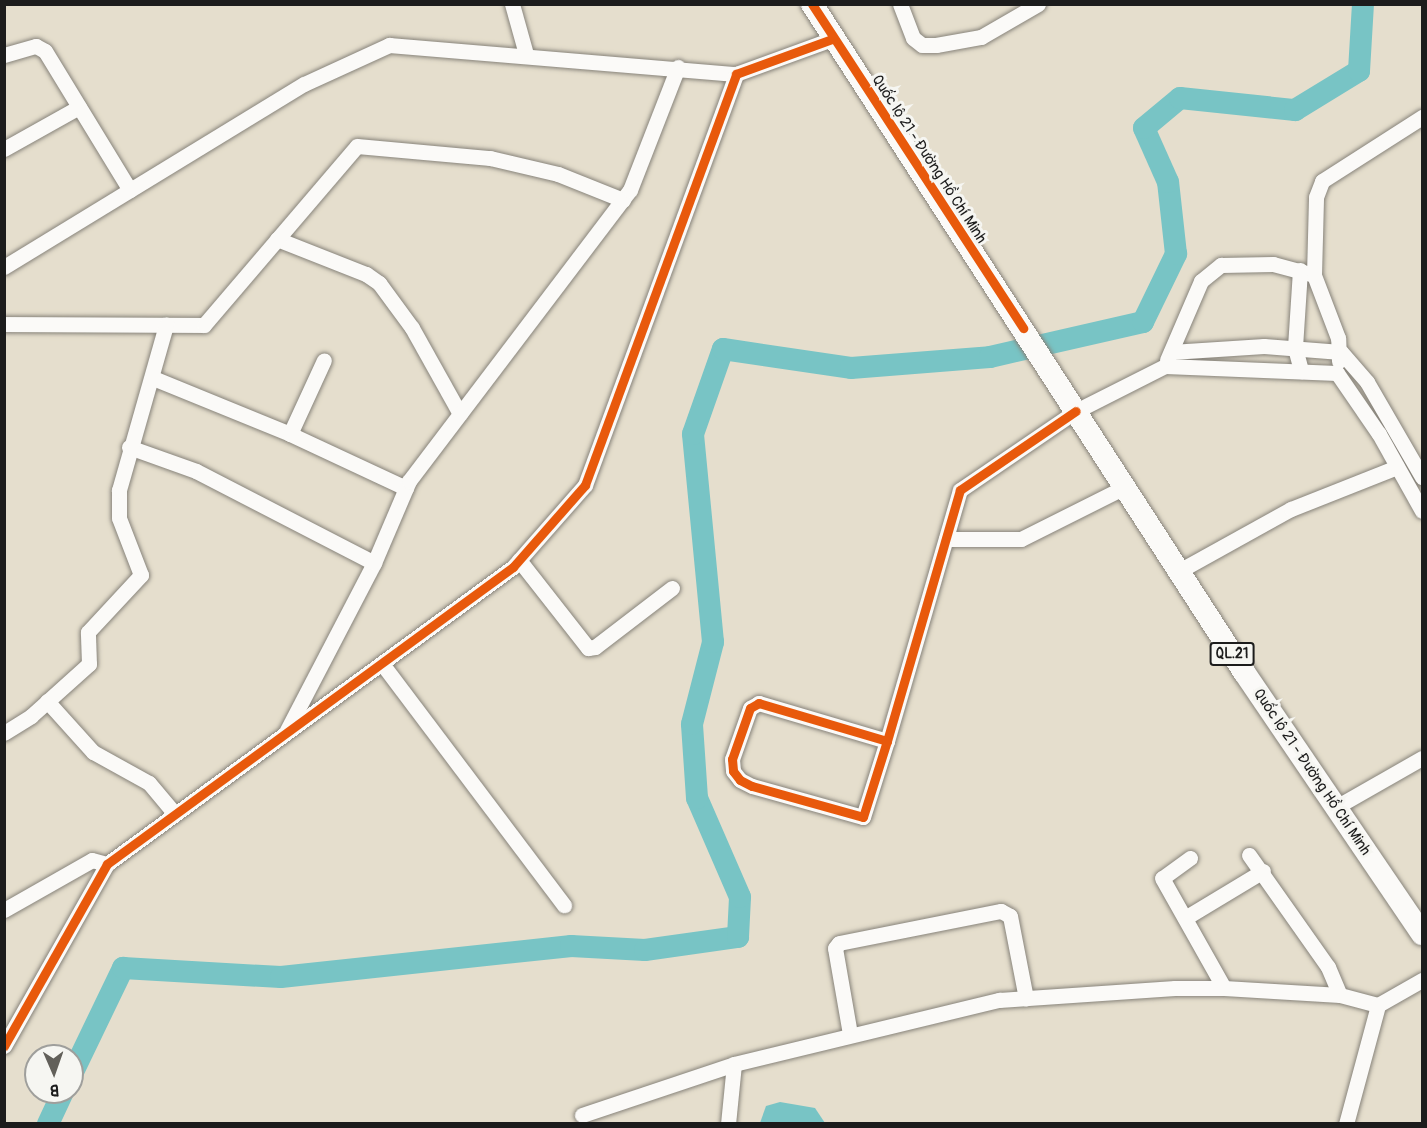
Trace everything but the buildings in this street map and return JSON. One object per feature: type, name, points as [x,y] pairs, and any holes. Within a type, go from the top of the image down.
[{"type":"highway","name":"Quốc lộ 21 - Đường Hồ Chí Minh","points":[[812,4],[832,39],[1050,369],[1179,572],[1422,934]]},
{"type":"street","points":[[512,4],[526,54]]},
{"type":"street","points":[[900,4],[913,38],[922,45],[936,45],[981,38],[1038,4]]},
{"type":"street","points":[[4,267],[304,84],[389,45],[526,54],[736,74],[832,39]]},
{"type":"street","points":[[4,55],[36,46],[45,51],[130,190]]},
{"type":"street","points":[[285,734],[374,563],[406,488],[630,190],[678,67]]},
{"type":"street","points":[[4,1046],[107,864],[174,813],[383,665],[519,560],[585,485],[736,74]]},
{"type":"street","points":[[4,149],[79,107]]},
{"type":"street","points":[[1301,371],[1294,348],[1307,272],[1316,197],[1322,181],[1422,117]]},
{"type":"street","points":[[4,324],[204,325],[357,146],[490,158],[558,174],[622,200]]},
{"type":"street","points":[[278,239],[366,274],[379,284],[412,328],[460,414]]},
{"type":"street","points":[[1165,366],[1201,281],[1221,265],[1263,263],[1307,272]]},
{"type":"street","points":[[1307,272],[1341,352],[1367,382],[1422,477],[1409,486]]},
{"type":"street","points":[[4,733],[47,701],[89,664],[88,632],[141,575],[119,518],[119,490],[129,447],[153,378],[166,325]]},
{"type":"street","points":[[1171,352],[1294,348],[1341,352]]},
{"type":"street","points":[[1337,373],[1341,352]]},
{"type":"street","points":[[290,434],[324,360]]},
{"type":"street","points":[[887,741],[759,703],[750,708],[732,759],[733,771],[740,780],[752,786],[863,817],[887,741],[960,490],[1076,411],[1165,366],[1337,373],[1349,386],[1422,511]]},
{"type":"street","points":[[153,378],[290,434],[406,488]]},
{"type":"street","points":[[129,447],[196,471],[374,563]]},
{"type":"street","points":[[1179,572],[1291,509],[1397,467]]},
{"type":"street","points":[[946,539],[1021,539],[1125,487]]},
{"type":"street","points":[[519,560],[588,648],[595,648],[672,588]]},
{"type":"street","points":[[383,665],[564,905]]},
{"type":"street","points":[[47,701],[93,752],[149,783],[174,813]]},
{"type":"street","points":[[1336,807],[1422,758]]},
{"type":"street","points":[[1249,855],[1263,871],[1328,967],[1340,995]]},
{"type":"street","points":[[1190,858],[1162,879],[1224,988]]},
{"type":"street","points":[[4,910],[92,860],[107,864]]},
{"type":"street","points":[[1185,918],[1263,871]]},
{"type":"street","points":[[850,1034],[836,948],[839,943],[1001,911],[1010,916],[1026,998]]},
{"type":"street","points":[[582,1115],[734,1064],[850,1034],[999,1000],[1224,988],[1340,995],[1378,1005],[1422,980]]},
{"type":"street","points":[[1346,1124],[1378,1005]]},
{"type":"street","points":[[728,1124],[734,1064]]},
{"type":"water","points":[[780,1102],[815,1108],[825,1123],[760,1123],[766,1106]]},
{"type":"waterway","points":[[84,1049],[123,968],[281,977],[571,946],[645,950],[738,937],[740,897],[697,798],[692,724],[713,642],[693,434],[723,349],[851,368],[990,357],[1143,322],[1176,254],[1168,182],[1144,128],[1180,98],[1295,110],[1359,71],[1363,4]]},
{"type":"waterway","points":[[48,1124],[57,1104]]},
{"type":"cycle path","points":[[812,4],[1023,328]]},
{"type":"cycle path","points":[[4,1046],[107,864],[513,567],[585,485],[736,74],[832,39]]},
{"type":"cycle path","points":[[887,741],[759,703],[750,708],[732,759],[733,771],[740,780],[752,786],[863,817],[887,741],[960,490],[1076,411]]}]
